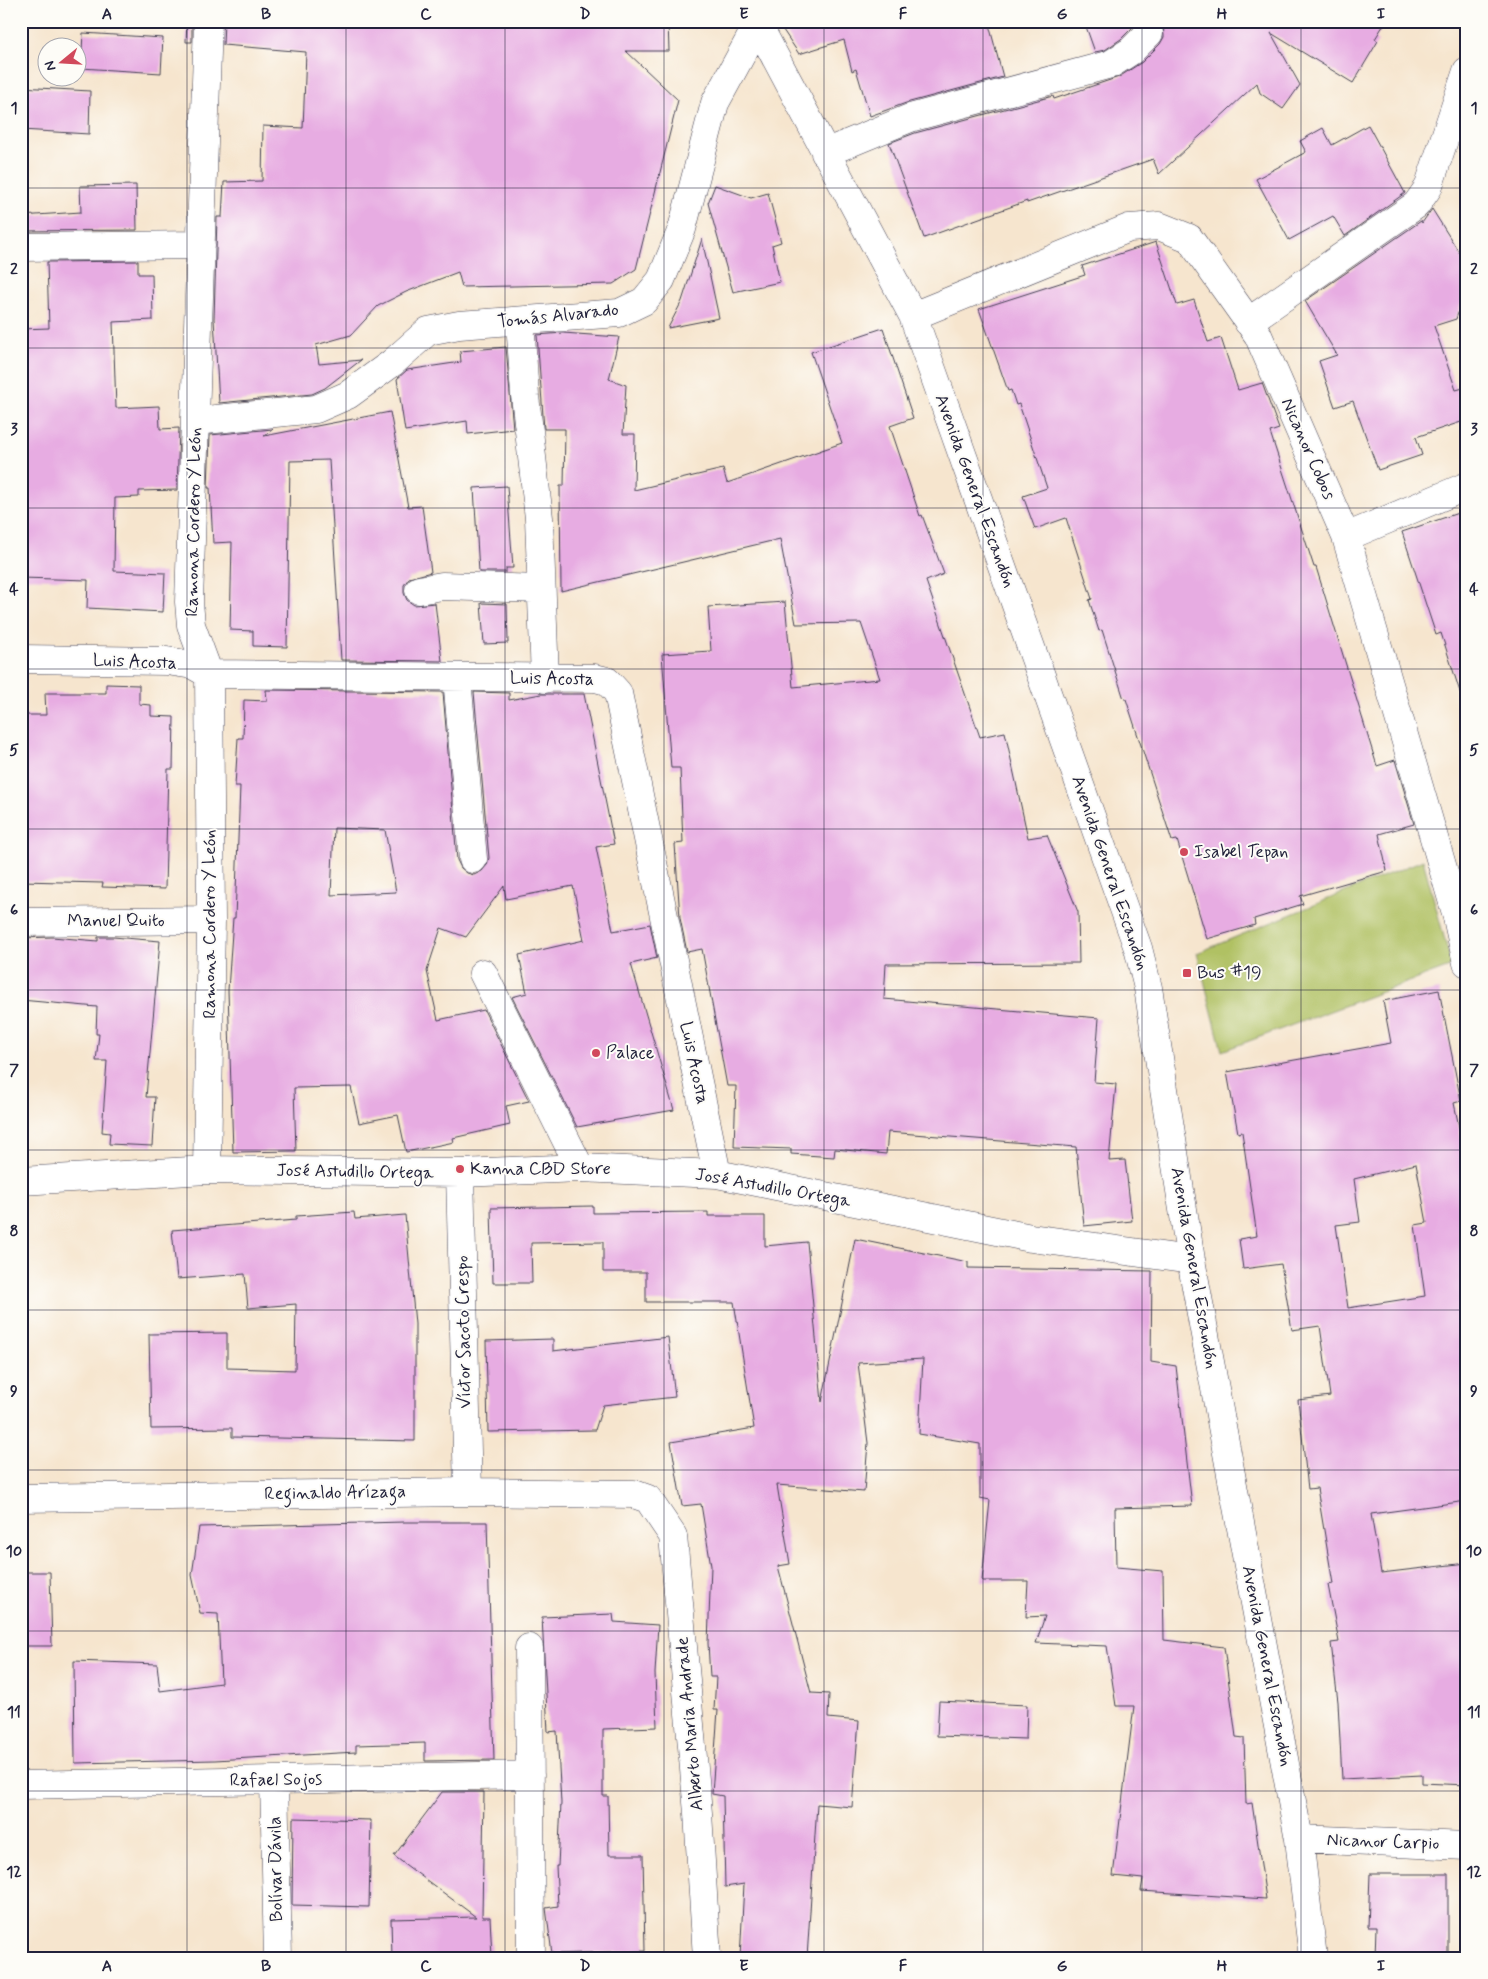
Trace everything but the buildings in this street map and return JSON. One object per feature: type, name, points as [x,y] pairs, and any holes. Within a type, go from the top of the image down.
[{"type":"street","name":"Ramona Cordero Y León","points":[[206,1170],[211,920],[209,674],[191,625],[189,602],[208,21]]},
{"type":"street","points":[[825,153],[910,118],[1111,64],[1131,52],[1149,33],[1147,21]]},
{"type":"street","name":"Avenida General Escandón","points":[[756,24],[913,316],[1138,948],[1148,988],[1191,1260],[1299,1839],[1312,1958]]},
{"type":"street","name":"Tomás Alvarado","points":[[196,421],[316,409],[348,395],[392,363],[428,331],[459,325],[619,313],[644,301],[661,280],[682,229],[715,103],[756,24]]},
{"type":"street","points":[[1248,322],[1416,205],[1428,188],[1467,72]]},
{"type":"street","name":"Nicanor Cobos","points":[[913,316],[1129,228],[1159,226],[1189,238],[1258,335],[1346,537],[1456,913],[1467,963]]},
{"type":"street","points":[[21,248],[201,245]]},
{"type":"street","points":[[520,321],[525,396],[538,518],[545,679]]},
{"type":"street","points":[[1346,537],[1467,486]]},
{"type":"street","points":[[419,590],[442,586],[541,589]]},
{"type":"street","name":"Luis Acosta","points":[[21,659],[167,661],[193,664],[209,674],[545,679],[595,678],[607,681],[618,693],[717,1174]]},
{"type":"street","points":[[457,678],[473,859]]},
{"type":"street","name":"Manuel Quito","points":[[21,922],[211,920]]},
{"type":"street","points":[[483,973],[580,1168]]},
{"type":"street","name":"José Astudillo Ortega","points":[[21,1180],[206,1170],[460,1173],[580,1168],[717,1174],[1032,1238],[1191,1260]]},
{"type":"street","name":"Víctor Sacoto Crespo","points":[[460,1173],[468,1492]]},
{"type":"street","name":"Reginaldo Arízaga","points":[[21,1498],[468,1492],[634,1494],[648,1499]]},
{"type":"street","name":"Alberto Maria Andrade","points":[[648,1499],[673,1536],[698,1813],[707,1958]]},
{"type":"street","points":[[529,1648],[531,1958]]},
{"type":"street","name":"Rafael Sojos","points":[[21,1785],[530,1775]]},
{"type":"street","name":"Bolívar Dávila","points":[[274,1780],[278,1958]]},
{"type":"street","name":"Nicanor Carpio","points":[[1299,1839],[1467,1846]]},
{"type":"green space","points":[[1423,860],[1452,966],[1222,1051],[1197,953]]},
{"type":"place","name":"Isabel Tepan","points":[[1184,852]]},
{"type":"place","name":"Bus #19","points":[[1187,973]]},
{"type":"place","name":"Palace","points":[[596,1053]]},
{"type":"place","name":"Kanna CBD Store","points":[[460,1169]]}]
